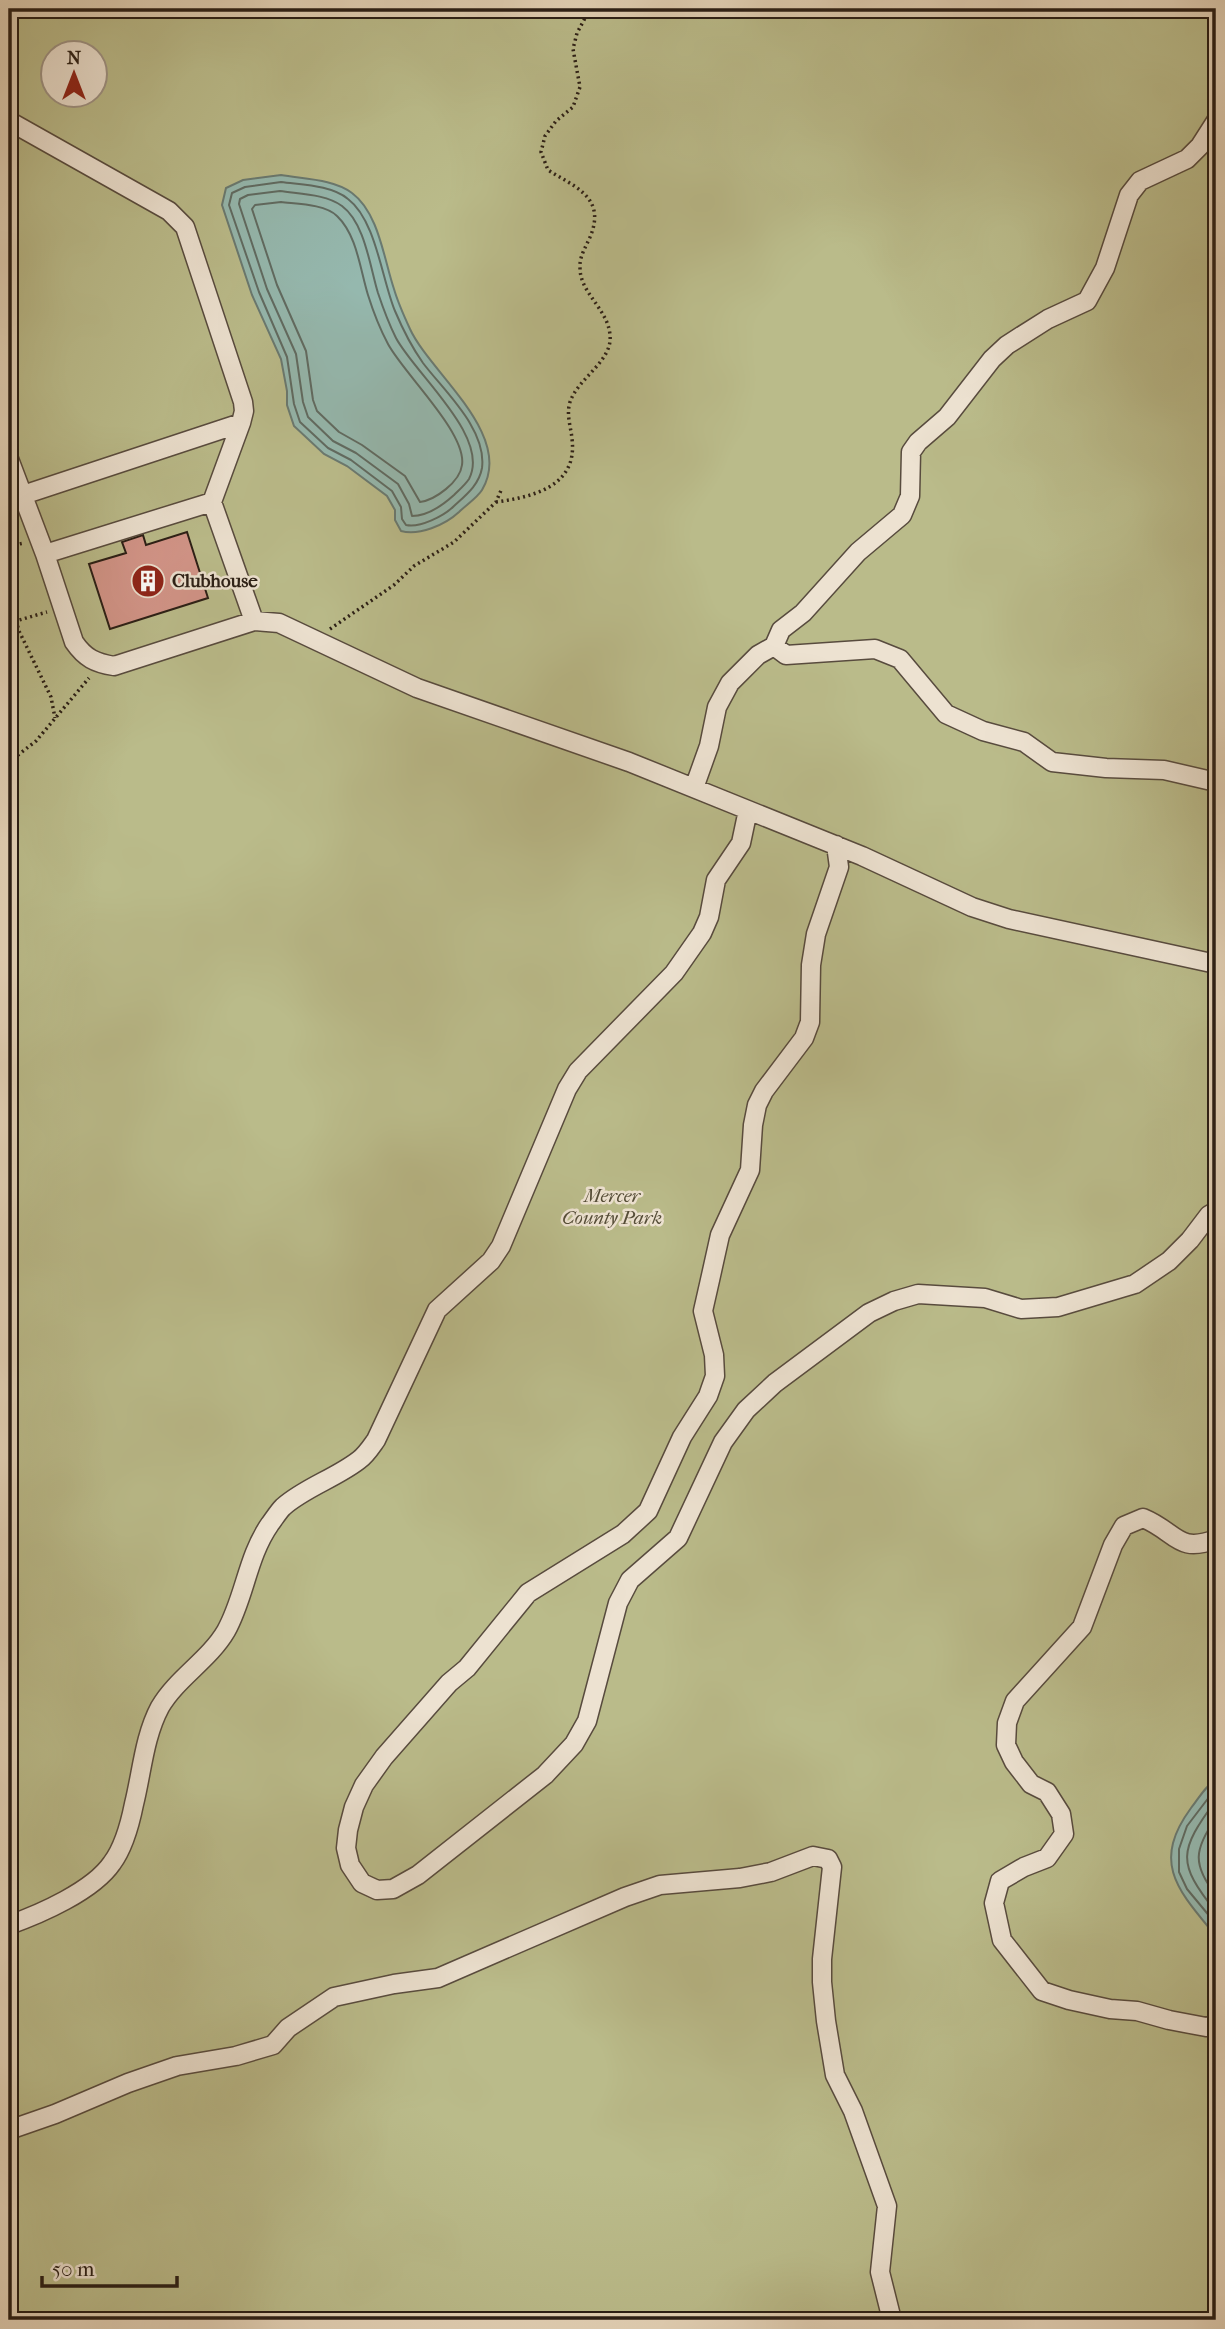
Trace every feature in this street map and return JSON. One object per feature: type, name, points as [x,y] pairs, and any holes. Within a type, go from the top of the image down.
[{"type":"lane","points":[[9,121],[169,211],[179,218],[185,227],[243,402],[241,422],[212,502],[254,621]]},
{"type":"lane","points":[[694,788],[709,746],[717,707],[730,683],[758,655],[774,646],[781,630],[803,613],[858,552],[902,515],[910,496],[911,452],[918,442],[947,417],[992,359],[1007,345],[1048,319],[1087,301],[1105,268],[1129,195],[1140,181],[1187,159],[1200,146],[1216,121]]},
{"type":"lane","points":[[23,495],[241,422]]},
{"type":"lane","points":[[9,459],[45,554],[74,642],[81,652],[100,664],[114,666],[254,621],[279,623],[417,688],[629,762],[836,845],[972,907],[1009,919],[1216,964]]},
{"type":"lane","points":[[45,554],[212,502]]},
{"type":"lane","points":[[774,646],[786,655],[875,649],[900,659],[946,714],[983,730],[1024,741],[1052,762],[1106,768],[1164,770],[1216,782]]},
{"type":"lane","points":[[9,1925],[71,1896],[97,1880],[112,1864],[122,1846],[134,1805],[149,1733],[161,1706],[178,1684],[216,1646],[227,1629],[253,1553],[268,1528],[282,1508],[362,1458],[376,1440],[438,1310],[491,1261],[501,1246],[567,1089],[578,1071],[674,973],[702,933],[709,917],[716,880],[741,843],[748,810]]},
{"type":"lane","points":[[836,845],[839,867],[831,897],[816,934],[811,965],[810,1021],[804,1038],[764,1091],[757,1105],[750,1170],[720,1235],[703,1311],[715,1356],[715,1376],[708,1396],[682,1437],[648,1511],[637,1523],[602,1549],[528,1593],[474,1660],[449,1683],[384,1757],[364,1786],[354,1807],[348,1830],[346,1848],[350,1865],[362,1883],[377,1890],[393,1889],[418,1875],[545,1775],[574,1744],[587,1721],[618,1603],[630,1580],[678,1538],[723,1442],[746,1410],[775,1383],[869,1313],[894,1301],[918,1294],[985,1298],[1021,1309],[1058,1307],[1135,1284],[1168,1261],[1209,1215],[1216,1211]]},
{"type":"lane","points":[[1216,1539],[1199,1545],[1182,1543],[1162,1526],[1143,1518],[1124,1526],[1113,1545],[1096,1596],[1082,1627],[1015,1701],[1007,1723],[1006,1745],[1014,1762],[1031,1784],[1047,1792],[1061,1814],[1064,1834],[1046,1858],[1000,1881],[994,1903],[1002,1940],[1042,1991],[1110,2009],[1136,2011],[1206,2027],[1216,2025]]},
{"type":"lane","points":[[9,2130],[177,2066],[236,2056],[273,2045],[288,2028],[334,1997],[438,1978],[625,1897],[660,1885],[740,1878],[771,1872],[819,1856],[828,1859],[832,1867],[822,1959],[826,2021],[835,2075],[853,2111],[887,2206],[880,2272],[892,2320]]},
{"type":"path","points":[[496,502],[521,499],[544,491],[561,479],[571,461],[573,441],[568,422],[569,403],[579,386],[604,357],[611,340],[609,322],[583,282],[580,267],[583,252],[593,230],[594,211],[586,194],[548,170],[541,152],[545,136],[556,121],[573,107],[580,87],[573,49],[577,33],[590,9]]},
{"type":"path","points":[[314,640],[394,585],[414,566],[454,542],[496,502],[502,488]]},
{"type":"path","points":[[9,594],[19,631],[51,697],[55,718]]},
{"type":"path","points":[[9,623],[63,609]]},
{"type":"path","points":[[9,762],[36,741],[100,664]]},
{"type":"green space","name":"Mercer County Park","points":[[9,9],[1216,9],[1216,2320],[9,2320]]},
{"type":"water","points":[[281,175],[318,180],[345,188],[369,212],[410,329],[479,426],[487,448],[489,469],[482,490],[453,517],[439,525],[424,531],[401,531],[395,520],[395,510],[387,496],[347,466],[324,454],[294,426],[287,405],[281,359],[252,295],[222,205],[226,188],[243,180]]},
{"type":"water","points":[[1216,1780],[1216,1931],[1210,1929],[1187,1900],[1173,1872],[1171,1858],[1179,1826],[1202,1792]]},
{"type":"building","name":"Clubhouse","points":[[187,532],[208,598],[110,629],[89,564],[126,553],[122,542],[143,535],[146,545]]},
{"type":"place","name":"Clubhouse","points":[[148,581]]}]
